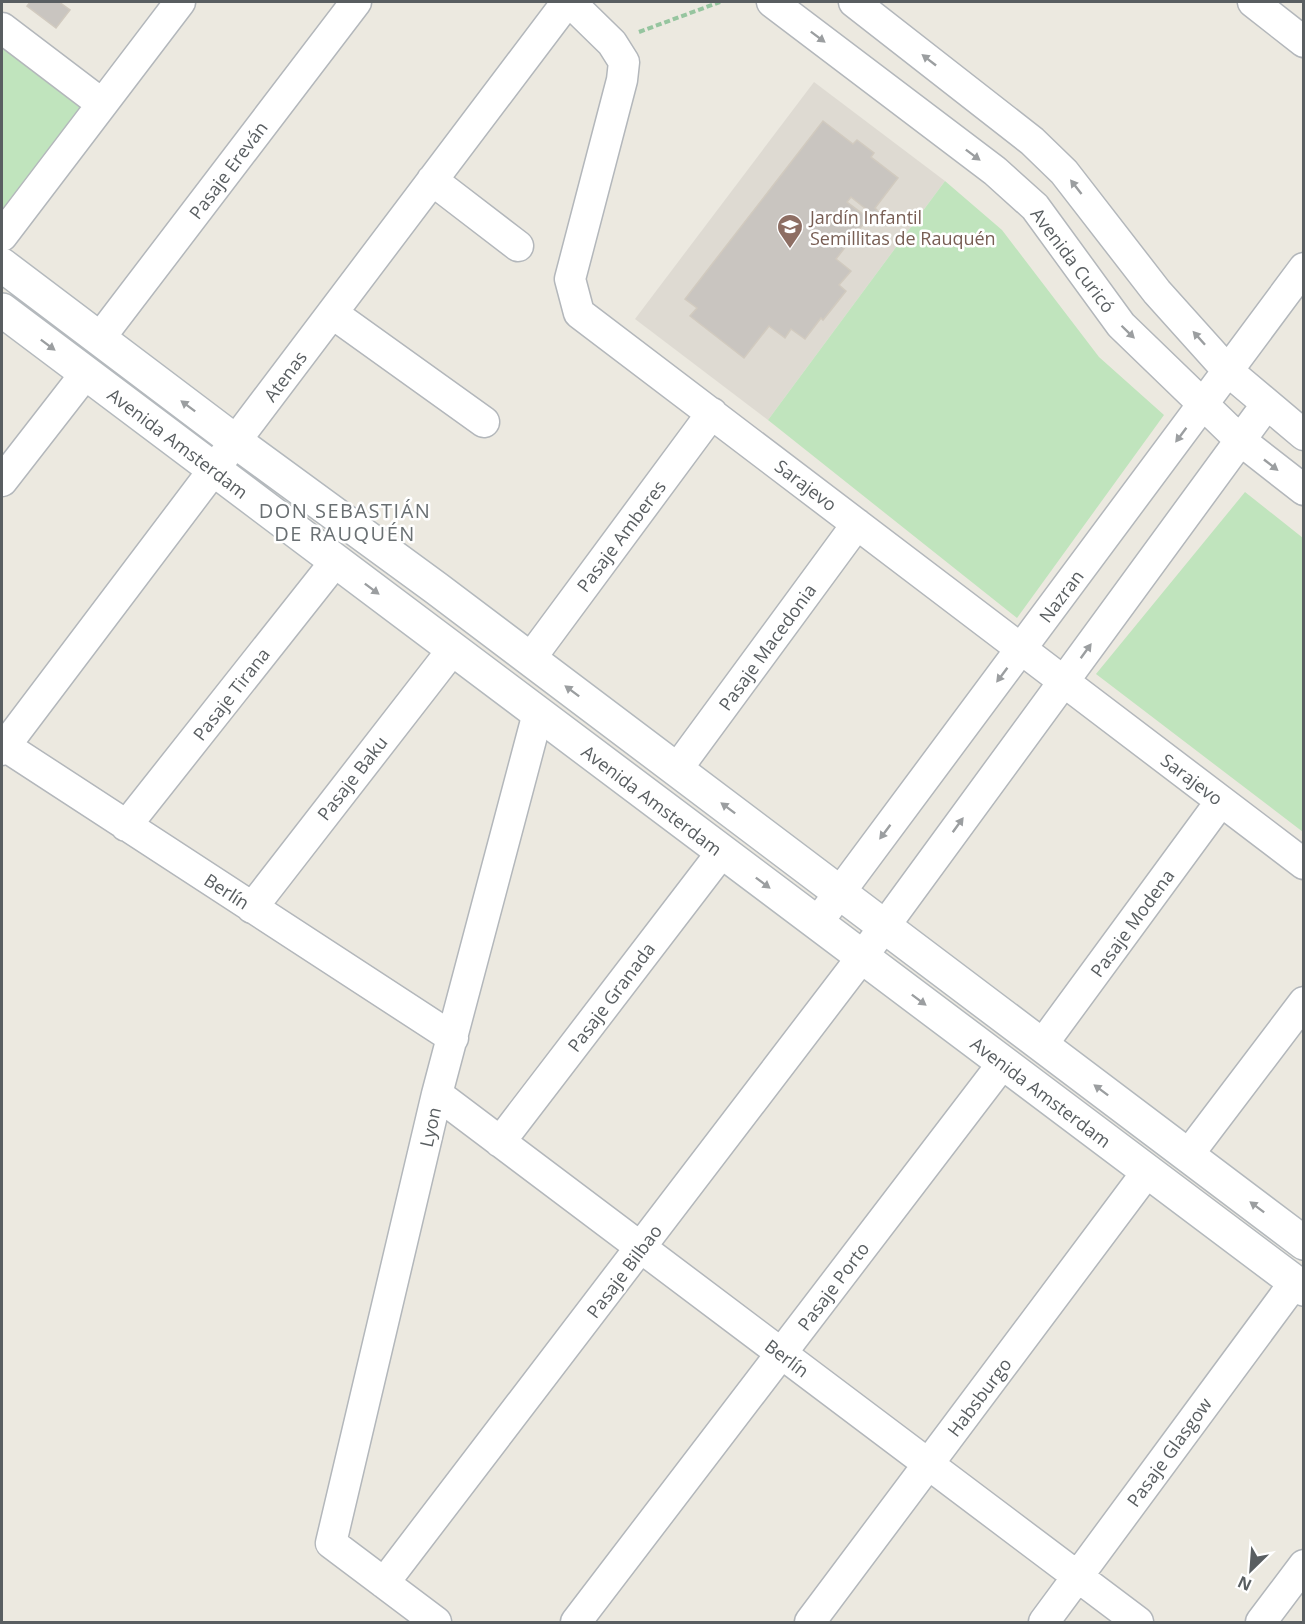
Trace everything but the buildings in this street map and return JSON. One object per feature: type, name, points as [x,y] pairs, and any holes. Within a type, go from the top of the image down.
[{"type":"street","points":[[2,236],[180,2]]},
{"type":"street","name":"Pasaje Ereván","points":[[99,339],[356,2]]},
{"type":"street","name":"Sarajevo","points":[[568,2],[612,43],[624,62],[622,81],[570,279],[579,313],[1304,864]]},
{"type":"street","name":"Atenas","points":[[2,747],[568,2]]},
{"type":"street","name":"Avenida Curicó","points":[[772,2],[994,171],[1035,207],[1121,325],[1240,440],[1304,490]]},
{"type":"street","points":[[854,2],[1032,141],[1064,172],[1156,292],[1228,371],[1304,435]]},
{"type":"street","points":[[1253,2],[1304,42]]},
{"type":"street","points":[[2,28],[102,104]]},
{"type":"street","points":[[432,180],[518,246]]},
{"type":"street","name":"Avenida Amsterdam","points":[[2,265],[530,659],[1304,1243]]},
{"type":"street","name":"Nazran","points":[[817,923],[1304,268]]},
{"type":"street","name":"Avenida Amsterdam","points":[[2,310],[1299,1286]]},
{"type":"street","points":[[332,313],[484,422]]},
{"type":"street","points":[[2,482],[86,373]]},
{"type":"street","points":[[862,957],[1266,405]]},
{"type":"street","name":"Pasaje Amberes","points":[[530,659],[712,413]]},
{"type":"street","name":"Pasaje Macedonia","points":[[677,770],[857,524]]},
{"type":"street","name":"Pasaje Tirana","points":[[126,826],[335,562]]},
{"type":"street","name":"Pasaje Baku","points":[[252,908],[453,649]]},
{"type":"street","name":"Lyon","points":[[384,1583],[331,1543],[437,1094],[538,713]]},
{"type":"street","name":"Berlín","points":[[2,747],[453,1038]]},
{"type":"street","name":"Pasaje Modena","points":[[1042,1045],[1221,801]]},
{"type":"street","name":"Pasaje Granada","points":[[501,1142],[722,852]]},
{"type":"street","name":"Pasaje Bilbao","points":[[384,1583],[862,957]]},
{"type":"street","points":[[1188,1155],[1304,1002]]},
{"type":"street","name":"Pasaje Porto","points":[[576,1623],[1002,1063]]},
{"type":"street","name":"Berlín","points":[[437,1094],[1137,1623]]},
{"type":"street","name":"Habsburgo","points":[[810,1623],[1147,1172]]},
{"type":"street","name":"Pasaje Glasgow","points":[[1044,1623],[1299,1286]]},
{"type":"street","points":[[1261,1623],[1304,1565]]},
{"type":"street","points":[[384,1583],[436,1623]]},
{"type":"path","points":[[612,43],[720,2]]},
{"type":"shaded area","name":"Jardín Infantil Semillitas de Rauquén","points":[[814,82],[945,181],[768,420],[635,319]]},
{"type":"green space","points":[[2,41],[87,106],[2,216]]},
{"type":"green space","points":[[945,181],[1002,230],[1099,357],[1164,415],[1017,618],[768,420]]},
{"type":"green space","points":[[1245,492],[1303,538],[1303,832],[1096,674]]},
{"type":"place","name":"Jardín Infantil Semillitas de Rauquén","points":[[790,250]]},
{"type":"district","name":"DON SEBASTIÁN DE RAUQUÉN","points":[[345,522]]}]
